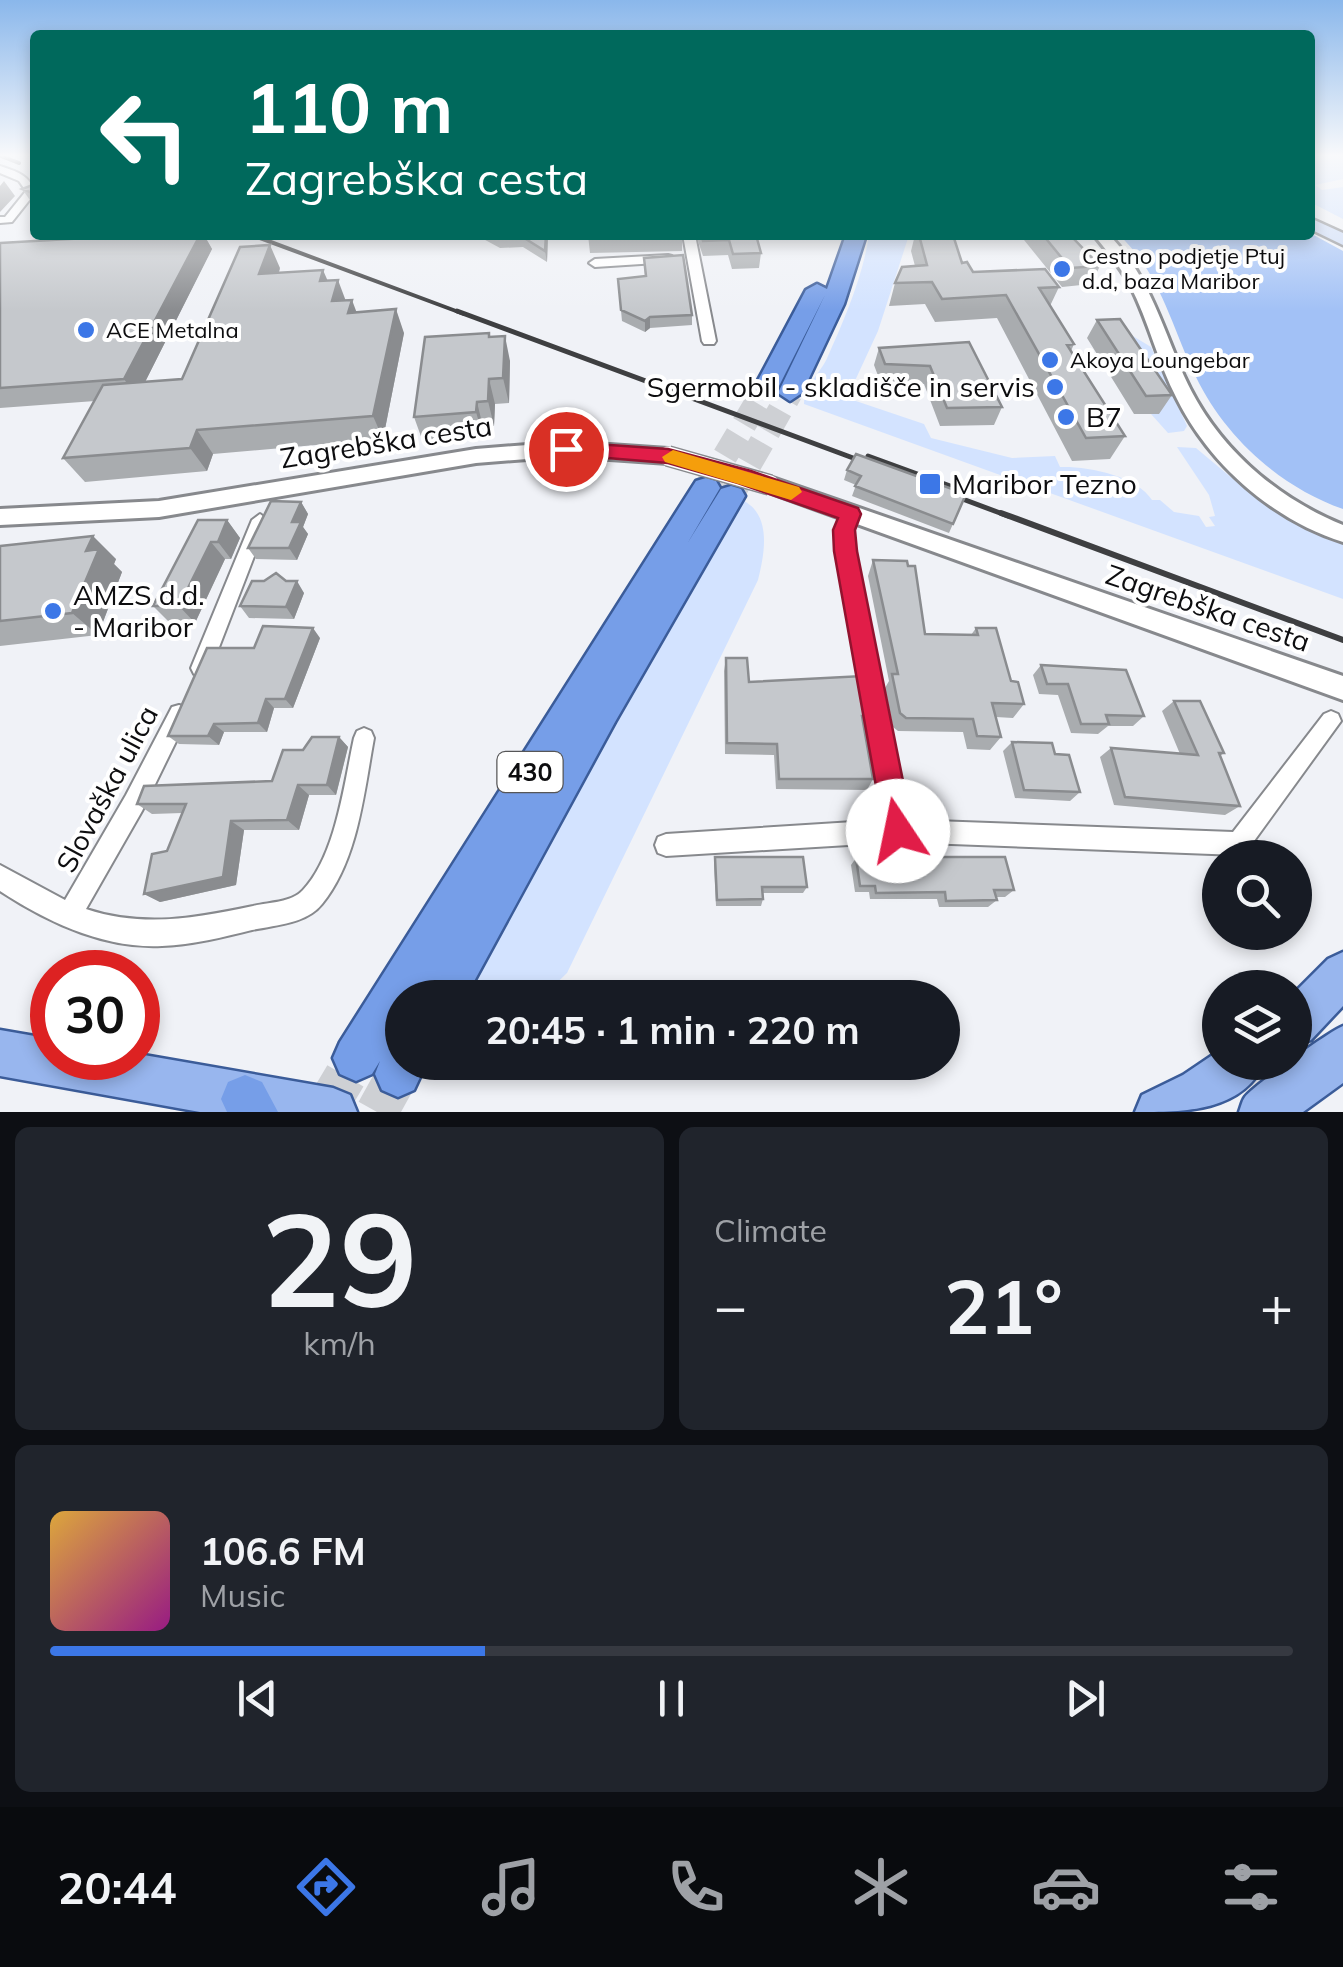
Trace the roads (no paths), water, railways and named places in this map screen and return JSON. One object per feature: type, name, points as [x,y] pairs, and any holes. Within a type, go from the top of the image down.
[{"type":"highway","points":[[768,384],[815,295],[835,240]]},
{"type":"highway","points":[[790,392],[837,293],[854,240]]},
{"type":"highway","name":"430","points":[[435,980],[718,492],[603,711],[451,980]]},
{"type":"main road","points":[[1315,214],[1343,228]]},
{"type":"main road","points":[[1315,226],[1343,240]]},
{"type":"main road","points":[[1312,1006],[1343,974]]},
{"type":"main road","points":[[1263,1112],[1327,1066],[1343,1048]]},
{"type":"main road","points":[[0,1053],[250,1105],[333,1112]]},
{"type":"main road","points":[[1158,1112],[1217,1080]]},
{"type":"street","points":[[690,240],[709,341]]},
{"type":"street","points":[[1106,240],[1131,268],[1144,290],[1186,402],[1210,439],[1246,474],[1298,514],[1343,534]]},
{"type":"street","points":[[595,263],[693,258]]},
{"type":"street","name":"Zagrebška cesta","points":[[0,517],[159,510],[492,455],[566,449],[668,456],[770,485],[1343,688]]},
{"type":"street","points":[[1282,500],[1343,523]]},
{"type":"street","points":[[850,514],[844,530],[846,551],[898,831]]},
{"type":"street","name":"Slovaška ulica","points":[[69,916],[134,803],[197,678],[260,520]]},
{"type":"street","points":[[666,845],[898,831],[1238,844],[1331,721]]},
{"type":"street","points":[[0,878],[69,916],[148,934],[215,926],[300,908],[314,896],[330,863],[344,824],[364,738]]},
{"type":"tunnel","points":[[706,488],[768,384]]},
{"type":"tunnel","points":[[731,496],[790,393]]},
{"type":"tunnel","points":[[324,1112],[356,1058]]},
{"type":"tunnel","points":[[377,1112],[395,1080]]},
{"type":"railway","points":[[265,240],[464,314]]},
{"type":"railway","points":[[457,311],[880,468]]},
{"type":"railway","points":[[868,456],[953,487]]},
{"type":"railway","points":[[936,489],[1008,516]]},
{"type":"railway","points":[[1001,513],[1343,640]]},
{"type":"place","name":"Cestno podjetje Ptuj d.d, baza Maribor","points":[[1062,269]]},
{"type":"place","name":"ACE Metalna","points":[[86,330]]},
{"type":"place","name":"Akoya Loungebar","points":[[1050,360]]},
{"type":"place","name":"Sgermobil - skladišče in servis","points":[[1055,387]]},
{"type":"place","name":"B7","points":[[1066,417]]},
{"type":"place","name":"Maribor Tezno","points":[[930,484]]},
{"type":"place","name":"AMZS d.d. - Maribor","points":[[53,611]]}]
